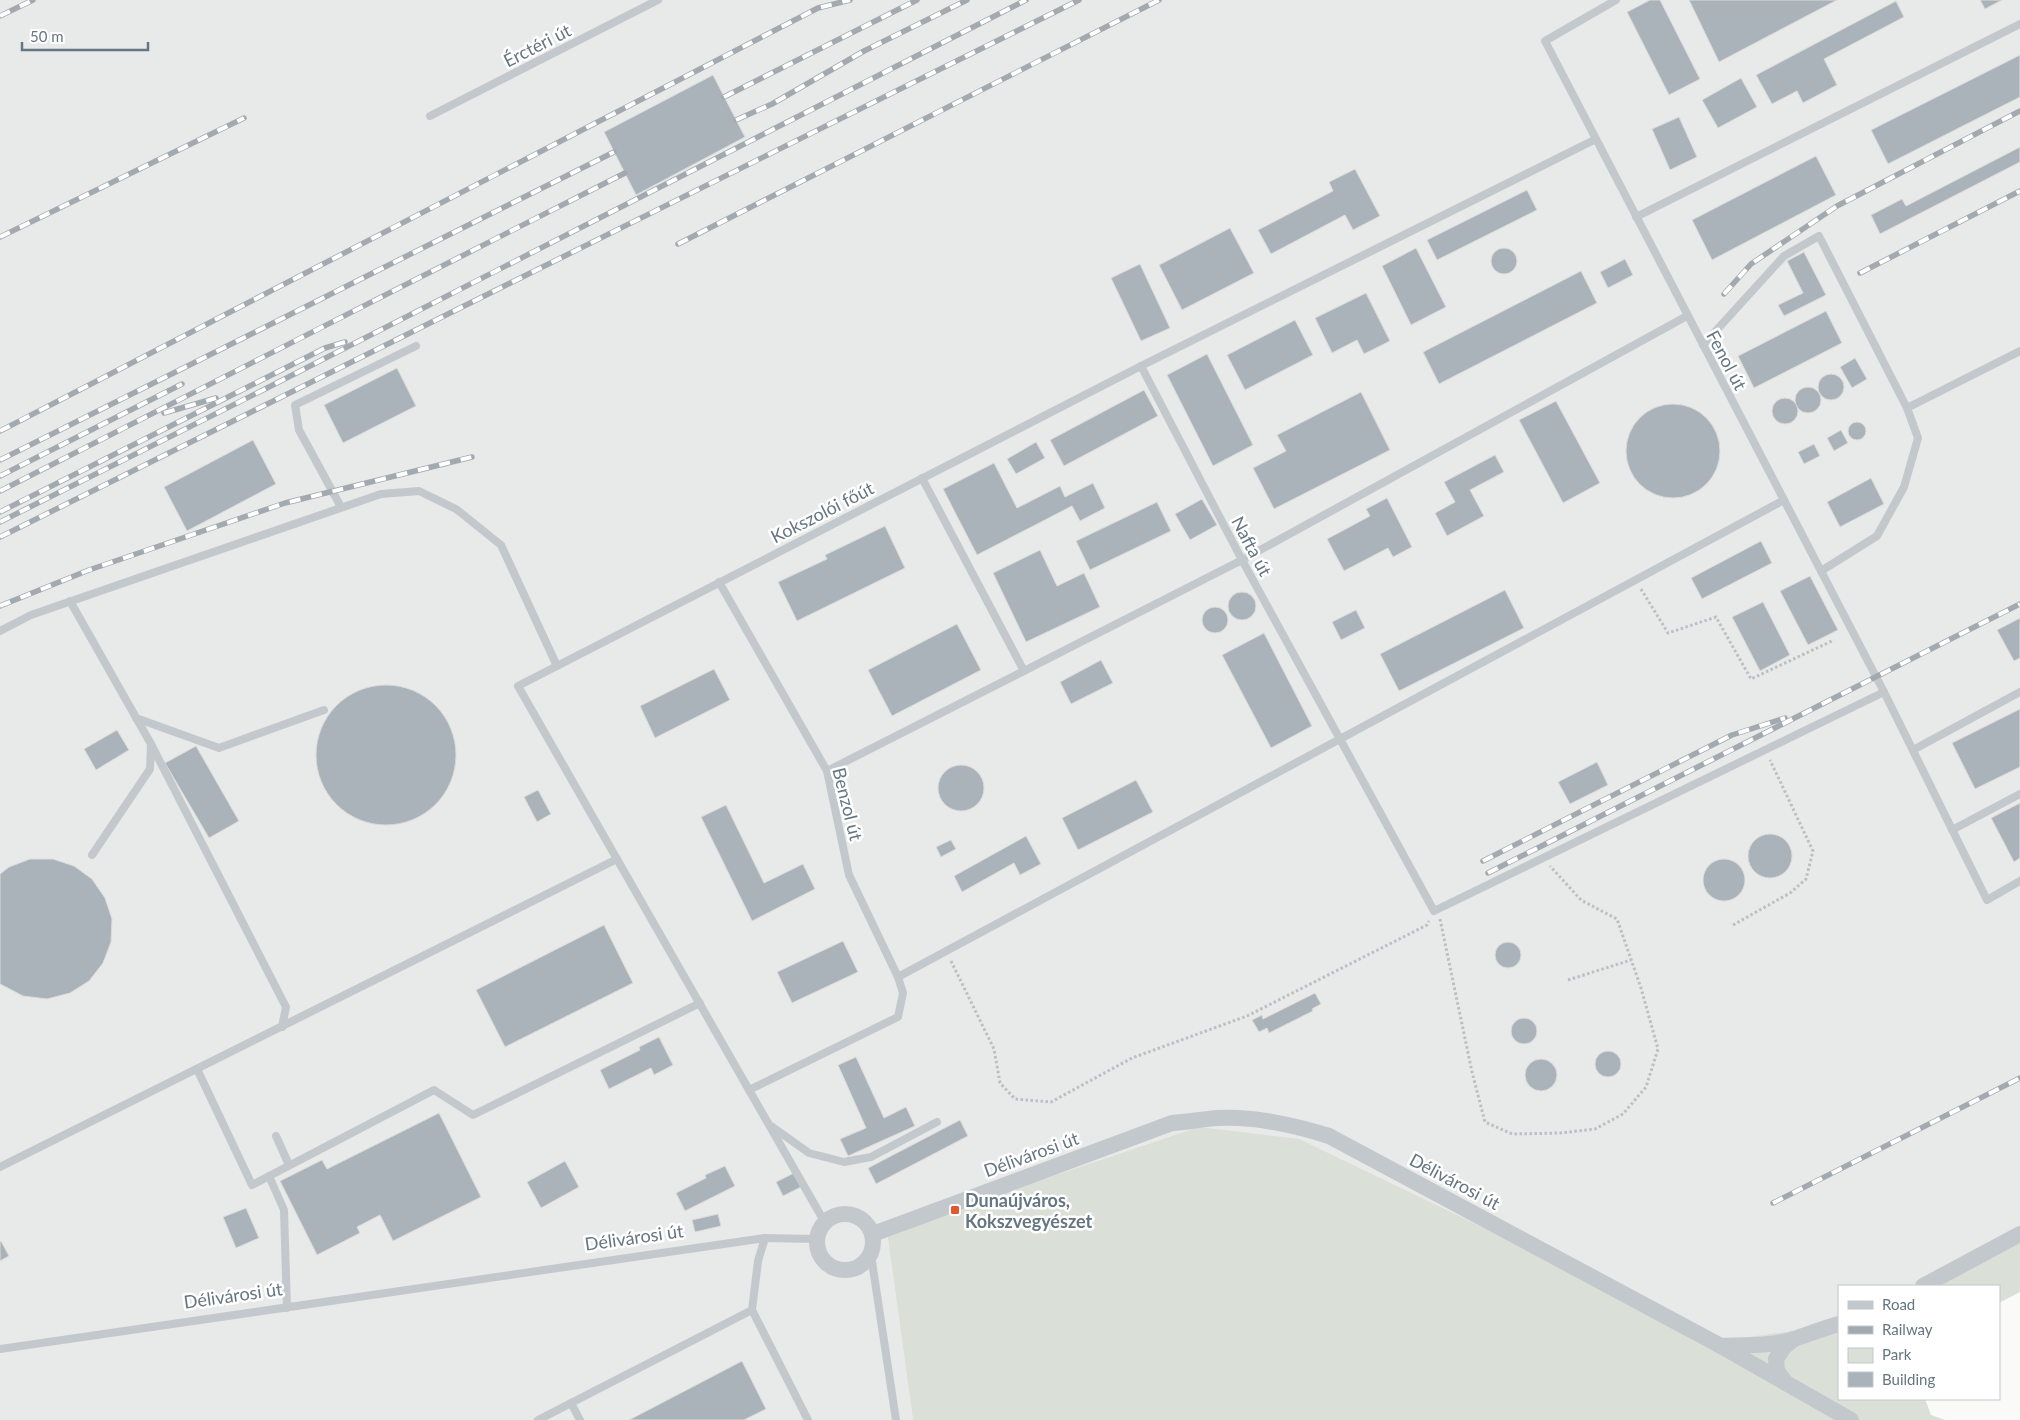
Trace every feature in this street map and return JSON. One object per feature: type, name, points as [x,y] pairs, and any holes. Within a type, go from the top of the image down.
[{"type":"street","name":"Délivárosi út","points":[[873,1234],[1172,1123],[1219,1118],[1251,1120],[1300,1127],[1329,1136],[1721,1346],[1757,1345],[1794,1339],[1838,1324]]},
{"type":"street","points":[[842,1213],[861,1218],[873,1234],[871,1255],[857,1269],[837,1271],[820,1259],[815,1239],[824,1221],[842,1213]]},
{"type":"street","points":[[1925,1285],[2020,1234]]},
{"type":"street","points":[[1786,1383],[1777,1371],[1776,1359],[1784,1347],[1794,1339]]},
{"type":"street","points":[[1721,1346],[1851,1420]]},
{"type":"lane","name":"Érctéri út","points":[[430,116],[658,0]]},
{"type":"lane","name":"Fenol út","points":[[1616,0],[1545,41],[1884,692],[1987,900],[2020,881]]},
{"type":"lane","points":[[1636,217],[2020,24]]},
{"type":"lane","name":"Kokszolói főút","points":[[617,859],[518,686],[1141,366],[1596,139]]},
{"type":"lane","points":[[1703,345],[1784,256],[1819,236],[1907,408],[1918,438],[1904,487],[1878,536],[1821,571]]},
{"type":"lane","points":[[827,771],[1242,560],[1687,316]]},
{"type":"lane","points":[[341,508],[299,430],[295,406],[416,346]]},
{"type":"lane","points":[[1907,408],[2020,351]]},
{"type":"lane","name":"Nafta út","points":[[1141,366],[1242,560],[1434,911]]},
{"type":"lane","points":[[922,478],[1024,671]]},
{"type":"lane","points":[[0,631],[31,615],[70,601],[382,494],[419,491],[456,509],[500,545],[557,666]]},
{"type":"lane","points":[[898,977],[1784,500]]},
{"type":"lane","name":"Benzol út","points":[[719,582],[827,771],[849,875],[898,977],[903,993],[898,1018],[749,1090]]},
{"type":"lane","points":[[70,601],[151,744],[286,1007],[282,1026]]},
{"type":"lane","points":[[1434,911],[1884,692]]},
{"type":"lane","points":[[1913,750],[2020,692]]},
{"type":"lane","points":[[136,718],[219,748],[324,710]]},
{"type":"lane","points":[[92,855],[150,769],[151,744]]},
{"type":"lane","points":[[1952,830],[2020,794]]},
{"type":"lane","points":[[0,1167],[617,859],[824,1221]]},
{"type":"lane","points":[[197,1069],[252,1185],[434,1090],[473,1115],[700,1004]]},
{"type":"lane","points":[[768,1123],[809,1152],[844,1162],[871,1156],[937,1122]]},
{"type":"lane","points":[[276,1136],[289,1165]]},
{"type":"lane","points":[[269,1176],[284,1210],[287,1308]]},
{"type":"lane","points":[[765,1238],[758,1261],[752,1310],[808,1420]]},
{"type":"lane","name":"Délivárosi út","points":[[0,1349],[765,1238],[815,1239]]},
{"type":"lane","points":[[871,1255],[896,1420]]},
{"type":"lane","points":[[538,1420],[752,1310]]},
{"type":"lane","points":[[571,1403],[580,1420]]},
{"type":"path","points":[[1636,580],[1668,633],[1716,617],[1751,679],[1834,640]]},
{"type":"path","points":[[1733,925],[1790,893],[1806,879],[1813,852],[1765,750]]},
{"type":"path","points":[[1434,911],[1441,922],[1472,1072],[1485,1122],[1512,1134],[1560,1133],[1595,1129],[1623,1114],[1646,1087],[1658,1049],[1617,918],[1581,900],[1542,858]]},
{"type":"path","points":[[946,951],[994,1050],[1000,1083],[1015,1100],[1051,1102],[1132,1058],[1246,1016],[1427,925],[1434,911]]},
{"type":"path","points":[[1568,980],[1631,960]]},
{"type":"shaded area","points":[[0,0],[2020,0],[2020,1233],[1926,1285],[1838,1285],[1838,1324],[1719,1341],[887,1232],[913,1420],[0,1420]]},
{"type":"green space","points":[[1199,1127],[1299,1139],[1719,1341],[1838,1324],[1838,1400],[1925,1400],[1931,1415],[1945,1420],[913,1420],[887,1232]]},
{"type":"green space","points":[[2020,1233],[2020,1292],[2000,1302],[2000,1285],[1926,1285]]},
{"type":"building","points":[[1650,0],[1660,0],[1700,79],[1669,95],[1627,12]]},
{"type":"building","points":[[1689,0],[1837,0],[1719,62]]},
{"type":"building","points":[[1980,0],[2002,0],[1985,9]]},
{"type":"building","points":[[1896,1],[1904,17],[1824,59],[1837,85],[1803,103],[1797,91],[1772,104],[1756,75]]},
{"type":"building","points":[[2020,55],[2020,97],[1888,164],[1871,130]]},
{"type":"building","points":[[713,75],[745,137],[636,195],[604,132]]},
{"type":"building","points":[[1741,78],[1757,107],[1718,128],[1702,100]]},
{"type":"building","points":[[1679,117],[1697,157],[1670,170],[1652,129]]},
{"type":"building","points":[[2020,147],[2020,162],[1880,234],[1871,215],[1902,199],[1906,206]]},
{"type":"building","points":[[1816,156],[1836,195],[1712,260],[1692,220]]},
{"type":"building","points":[[1355,169],[1380,216],[1353,230],[1345,215],[1271,254],[1258,230],[1333,191],[1329,182]]},
{"type":"building","points":[[1527,190],[1537,210],[1437,260],[1427,240]]},
{"type":"building","points":[[1230,228],[1254,273],[1182,310],[1159,265]]},
{"type":"building","points":[[1416,248],[1446,307],[1411,325],[1382,266]]},
{"type":"building","points":[[1504,248],[1513,252],[1517,261],[1513,270],[1504,274],[1495,270],[1491,261],[1495,252]]},
{"type":"building","points":[[1804,252],[1826,295],[1784,316],[1778,305],[1803,293],[1787,261]]},
{"type":"building","points":[[1625,259],[1633,275],[1608,288],[1600,272]]},
{"type":"building","points":[[1140,264],[1170,328],[1141,341],[1111,278]]},
{"type":"building","points":[[1581,271],[1597,303],[1439,384],[1423,352]]},
{"type":"building","points":[[1366,293],[1390,341],[1364,354],[1357,340],[1332,353],[1315,318]]},
{"type":"building","points":[[1826,311],[1842,343],[1754,388],[1738,356]]},
{"type":"building","points":[[1295,320],[1313,355],[1245,390],[1227,355]]},
{"type":"building","points":[[1207,354],[1253,445],[1213,466],[1167,375]]},
{"type":"building","points":[[1855,358],[1867,379],[1852,388],[1840,367]]},
{"type":"building","points":[[397,368],[416,406],[343,443],[324,405]]},
{"type":"building","points":[[1831,374],[1840,378],[1844,387],[1840,396],[1831,400],[1822,396],[1818,387],[1822,378]]},
{"type":"building","points":[[1808,387],[1817,391],[1821,400],[1817,409],[1808,413],[1799,409],[1795,400],[1799,391]]},
{"type":"building","points":[[1144,390],[1158,416],[1064,466],[1050,440]]},
{"type":"building","points":[[1361,392],[1390,450],[1274,509],[1253,468],[1286,451],[1277,435]]},
{"type":"building","points":[[1785,398],[1794,402],[1798,411],[1794,420],[1785,424],[1776,420],[1772,411],[1776,402]]},
{"type":"building","points":[[1556,401],[1600,483],[1563,503],[1519,420]]},
{"type":"building","points":[[1673,404],[1691,407],[1706,418],[1717,433],[1720,451],[1717,469],[1706,484],[1691,495],[1673,498],[1655,495],[1640,484],[1629,469],[1626,451],[1629,433],[1640,418],[1655,407]]},
{"type":"building","points":[[1857,422],[1863,425],[1866,431],[1863,437],[1857,440],[1851,437],[1848,431],[1851,425]]},
{"type":"building","points":[[1841,430],[1848,443],[1834,451],[1827,438]]},
{"type":"building","points":[[253,440],[276,484],[187,531],[164,487]]},
{"type":"building","points":[[1036,442],[1045,458],[1016,474],[1007,459]]},
{"type":"building","points":[[1814,444],[1820,456],[1804,464],[1798,452]]},
{"type":"building","points":[[1495,455],[1504,472],[1470,490],[1484,516],[1447,536],[1435,513],[1455,502],[1444,482]]},
{"type":"building","points":[[994,463],[1017,508],[1060,486],[1065,497],[1093,483],[1105,508],[1080,521],[1072,506],[977,555],[943,489]]},
{"type":"building","points":[[1871,478],[1884,504],[1840,527],[1827,502]]},
{"type":"building","points":[[1387,498],[1412,547],[1393,557],[1388,548],[1344,571],[1327,539],[1370,516],[1366,509]]},
{"type":"building","points":[[1202,499],[1217,525],[1190,540],[1175,514]]},
{"type":"building","points":[[1157,502],[1171,531],[1090,570],[1076,541]]},
{"type":"building","points":[[885,526],[905,568],[797,621],[778,582],[827,559],[825,555]]},
{"type":"building","points":[[1761,541],[1772,563],[1702,599],[1691,578]]},
{"type":"building","points":[[1040,550],[1057,586],[1084,573],[1100,607],[1026,642],[993,573]]},
{"type":"building","points":[[1810,576],[1838,630],[1808,645],[1780,591]]},
{"type":"building","points":[[1505,590],[1524,628],[1399,691],[1380,654]]},
{"type":"building","points":[[1242,592],[1252,596],[1256,606],[1252,616],[1242,620],[1232,616],[1228,606],[1232,596]]},
{"type":"building","points":[[1763,602],[1790,655],[1760,671],[1732,617]]},
{"type":"building","points":[[1215,607],[1224,611],[1228,620],[1224,629],[1215,633],[1206,629],[1202,620],[1206,611]]},
{"type":"building","points":[[1356,610],[1365,628],[1341,640],[1332,622]]},
{"type":"building","points":[[2020,618],[2020,658],[2014,661],[1997,630]]},
{"type":"building","points":[[957,624],[981,670],[892,716],[868,670]]},
{"type":"building","points":[[1264,633],[1312,726],[1271,748],[1222,655]]},
{"type":"building","points":[[1101,660],[1113,683],[1071,704],[1060,682]]},
{"type":"building","points":[[714,669],[730,700],[655,738],[640,706]]},
{"type":"building","points":[[386,685],[413,691],[425,697],[435,706],[444,716],[450,728],[456,755],[450,782],[444,794],[435,804],[425,813],[413,819],[386,825],[359,819],[347,813],[337,804],[328,794],[322,782],[316,755],[322,728],[328,716],[337,706],[347,697],[359,691]]},
{"type":"building","points":[[2020,709],[2020,767],[1975,789],[1952,743]]},
{"type":"building","points":[[117,730],[129,750],[96,770],[84,749]]},
{"type":"building","points":[[196,746],[239,821],[209,838],[165,763]]},
{"type":"building","points":[[1597,762],[1608,785],[1570,804],[1558,782]]},
{"type":"building","points":[[961,765],[974,769],[980,775],[984,788],[980,801],[974,807],[961,811],[948,807],[942,801],[938,788],[942,775],[948,769]]},
{"type":"building","points":[[1136,780],[1153,812],[1078,850],[1062,818]]},
{"type":"building","points":[[538,790],[551,814],[537,822],[524,797]]},
{"type":"building","points":[[2020,803],[2020,858],[2014,862],[1991,818]]},
{"type":"building","points":[[726,805],[764,883],[803,864],[815,889],[752,921],[701,817]]},
{"type":"building","points":[[1770,834],[1782,838],[1788,844],[1792,856],[1788,868],[1782,874],[1770,878],[1758,874],[1752,868],[1748,856],[1752,844],[1758,838]]},
{"type":"building","points":[[1026,836],[1041,864],[1020,875],[1014,863],[962,892],[954,876]]},
{"type":"building","points":[[951,840],[956,849],[941,857],[936,847]]},
{"type":"building","points":[[30,859],[53,859],[74,866],[92,879],[105,898],[112,919],[111,942],[103,963],[89,981],[70,993],[47,999],[23,996],[0,984],[0,874],[9,867]]},
{"type":"building","points":[[1724,859],[1739,865],[1745,880],[1739,895],[1724,901],[1709,895],[1703,880],[1709,865]]},
{"type":"building","points":[[604,925],[633,983],[505,1047],[476,990]]},
{"type":"building","points":[[843,941],[858,972],[792,1003],[777,972]]},
{"type":"building","points":[[1508,942],[1517,946],[1521,955],[1517,964],[1508,968],[1499,964],[1495,955],[1499,946]]},
{"type":"building","points":[[1315,993],[1321,1004],[1312,1009],[1313,1011],[1269,1033],[1267,1028],[1259,1032],[1252,1020],[1262,1015],[1263,1019]]},
{"type":"building","points":[[1524,1018],[1533,1022],[1537,1031],[1533,1040],[1524,1044],[1515,1040],[1511,1031],[1515,1022]]},
{"type":"building","points":[[659,1037],[673,1065],[654,1075],[651,1068],[609,1089],[600,1070],[640,1050],[639,1047]]},
{"type":"building","points":[[1608,1051],[1617,1055],[1621,1064],[1617,1073],[1608,1077],[1599,1073],[1595,1064],[1599,1055]]},
{"type":"building","points":[[856,1057],[884,1118],[906,1107],[915,1126],[848,1156],[840,1139],[866,1128],[838,1065]]},
{"type":"building","points":[[1541,1059],[1552,1064],[1557,1075],[1552,1086],[1541,1091],[1530,1086],[1525,1075],[1530,1064]]},
{"type":"building","points":[[439,1113],[481,1197],[393,1241],[380,1215],[357,1227],[360,1233],[317,1255],[280,1181],[322,1160],[327,1169]]},
{"type":"building","points":[[960,1120],[968,1136],[876,1184],[868,1168]]},
{"type":"building","points":[[565,1161],[579,1187],[541,1208],[527,1182]]},
{"type":"building","points":[[725,1166],[735,1186],[685,1211],[676,1193],[706,1178],[705,1175]]},
{"type":"building","points":[[794,1173],[801,1187],[783,1196],[776,1182]]},
{"type":"building","points":[[246,1208],[259,1238],[236,1248],[223,1217]]},
{"type":"building","points":[[718,1214],[721,1226],[695,1232],[692,1220]]},
{"type":"building","points":[[0,1242],[9,1256],[0,1261]]},
{"type":"building","points":[[742,1361],[766,1409],[744,1420],[629,1420]]},
{"type":"railway","points":[[0,16],[33,0]]},
{"type":"railway","points":[[0,431],[818,8],[850,0]]},
{"type":"railway","points":[[724,97],[917,0]]},
{"type":"railway","points":[[736,120],[772,104],[864,51],[967,0]]},
{"type":"railway","points":[[0,522],[267,388],[1026,0]]},
{"type":"railway","points":[[0,537],[1079,0]]},
{"type":"railway","points":[[678,244],[1159,0]]},
{"type":"railway","points":[[1724,294],[1751,264],[1837,206],[2020,111]]},
{"type":"railway","points":[[0,237],[244,118]]},
{"type":"railway","points":[[0,460],[614,152]]},
{"type":"railway","points":[[0,491],[625,173]]},
{"type":"railway","points":[[1860,273],[2020,191]]},
{"type":"railway","points":[[0,512],[325,348],[345,342]]},
{"type":"railway","points":[[0,476],[182,384]]},
{"type":"railway","points":[[164,413],[216,398]]},
{"type":"railway","points":[[0,606],[89,570],[285,503],[472,457]]},
{"type":"railway","points":[[1488,873],[2020,604]]},
{"type":"railway","points":[[1483,861],[1732,735],[1785,718]]},
{"type":"railway","points":[[1773,1203],[2020,1078]]},
{"type":"place","name":"Dunaújváros, Kokszvegyészet","points":[[955,1210]]}]
